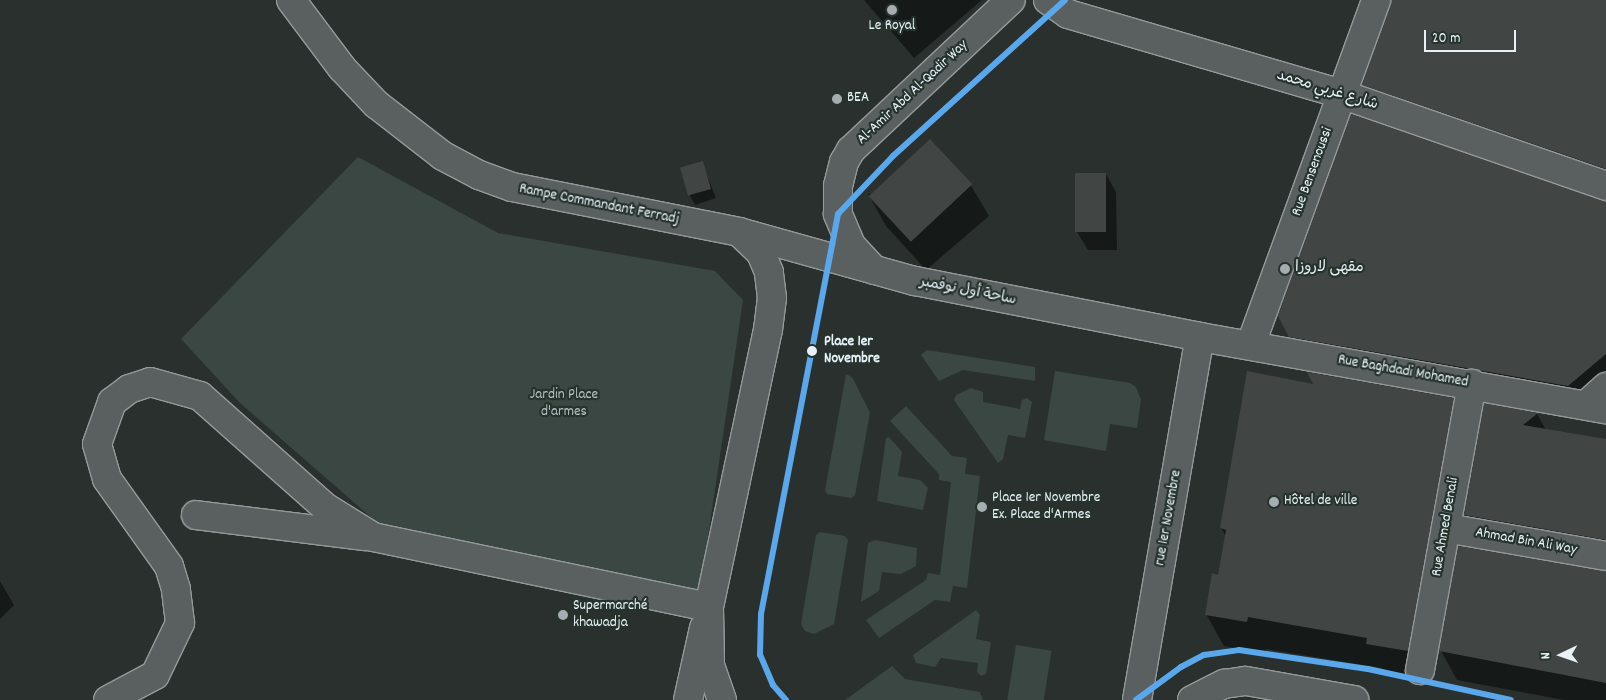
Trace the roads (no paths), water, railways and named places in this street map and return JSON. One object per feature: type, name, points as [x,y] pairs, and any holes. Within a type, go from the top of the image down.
[{"type":"main road","name":"Rampe Commandant Ferradj","points":[[292,0],[342,68],[376,104],[442,156],[478,175],[552,198],[739,232]]},
{"type":"main road","name":"Al-Amir Abd Al-Qadir Way","points":[[874,270],[851,245],[843,230],[837,198],[840,174],[851,150],[1012,0]]},
{"type":"main road","name":"شارع غربي محمد","points":[[1048,0],[1068,14],[1341,94],[1606,186]]},
{"type":"main road","name":"Rue Bensenoussi","points":[[1251,344],[1376,0]]},
{"type":"main road","name":"ساحة أول نوفمبر","points":[[739,232],[915,281],[1200,337]]},
{"type":"main road","points":[[688,700],[768,330],[772,298],[769,272],[760,253],[739,232]]},
{"type":"main road","name":"Rue Baghdadi Mohamed","points":[[1200,337],[1251,344],[1596,407]]},
{"type":"main road","name":"rue 1er Novembre","points":[[1137,700],[1200,337]]},
{"type":"main road","points":[[108,700],[155,675],[180,623],[176,589],[169,566],[108,479],[97,444],[112,402],[130,389],[150,382],[200,396],[324,508],[374,537]]},
{"type":"main road","name":"Rue Ahmed Benali","points":[[1420,670],[1472,384]]},
{"type":"main road","points":[[1596,407],[1606,387]]},
{"type":"main road","points":[[196,515],[374,537],[709,607]]},
{"type":"main road","name":"Ahmad Bin Ali Way","points":[[1446,528],[1606,556]]},
{"type":"main road","points":[[709,607],[710,665],[722,700]]},
{"type":"main road","points":[[1192,700],[1224,684],[1246,681],[1354,700]]},
{"type":"place","name":"Le Royal","points":[[892,10]]},
{"type":"place","name":"BEA","points":[[837,99]]},
{"type":"place","name":"مقهى لاروزا","points":[[1285,269]]},
{"type":"place","name":"Place 1er Novembre","points":[[812,351]]},
{"type":"place","name":"Hôtel de ville","points":[[1274,502]]},
{"type":"place","name":"Place 1er Novembre Ex. Place d'Armes","points":[[982,507]]},
{"type":"place","name":"Supermarché khawadja","points":[[563,615]]},
{"type":"park label","name":"Jardin Place d'armes","points":[[564,404]]}]
